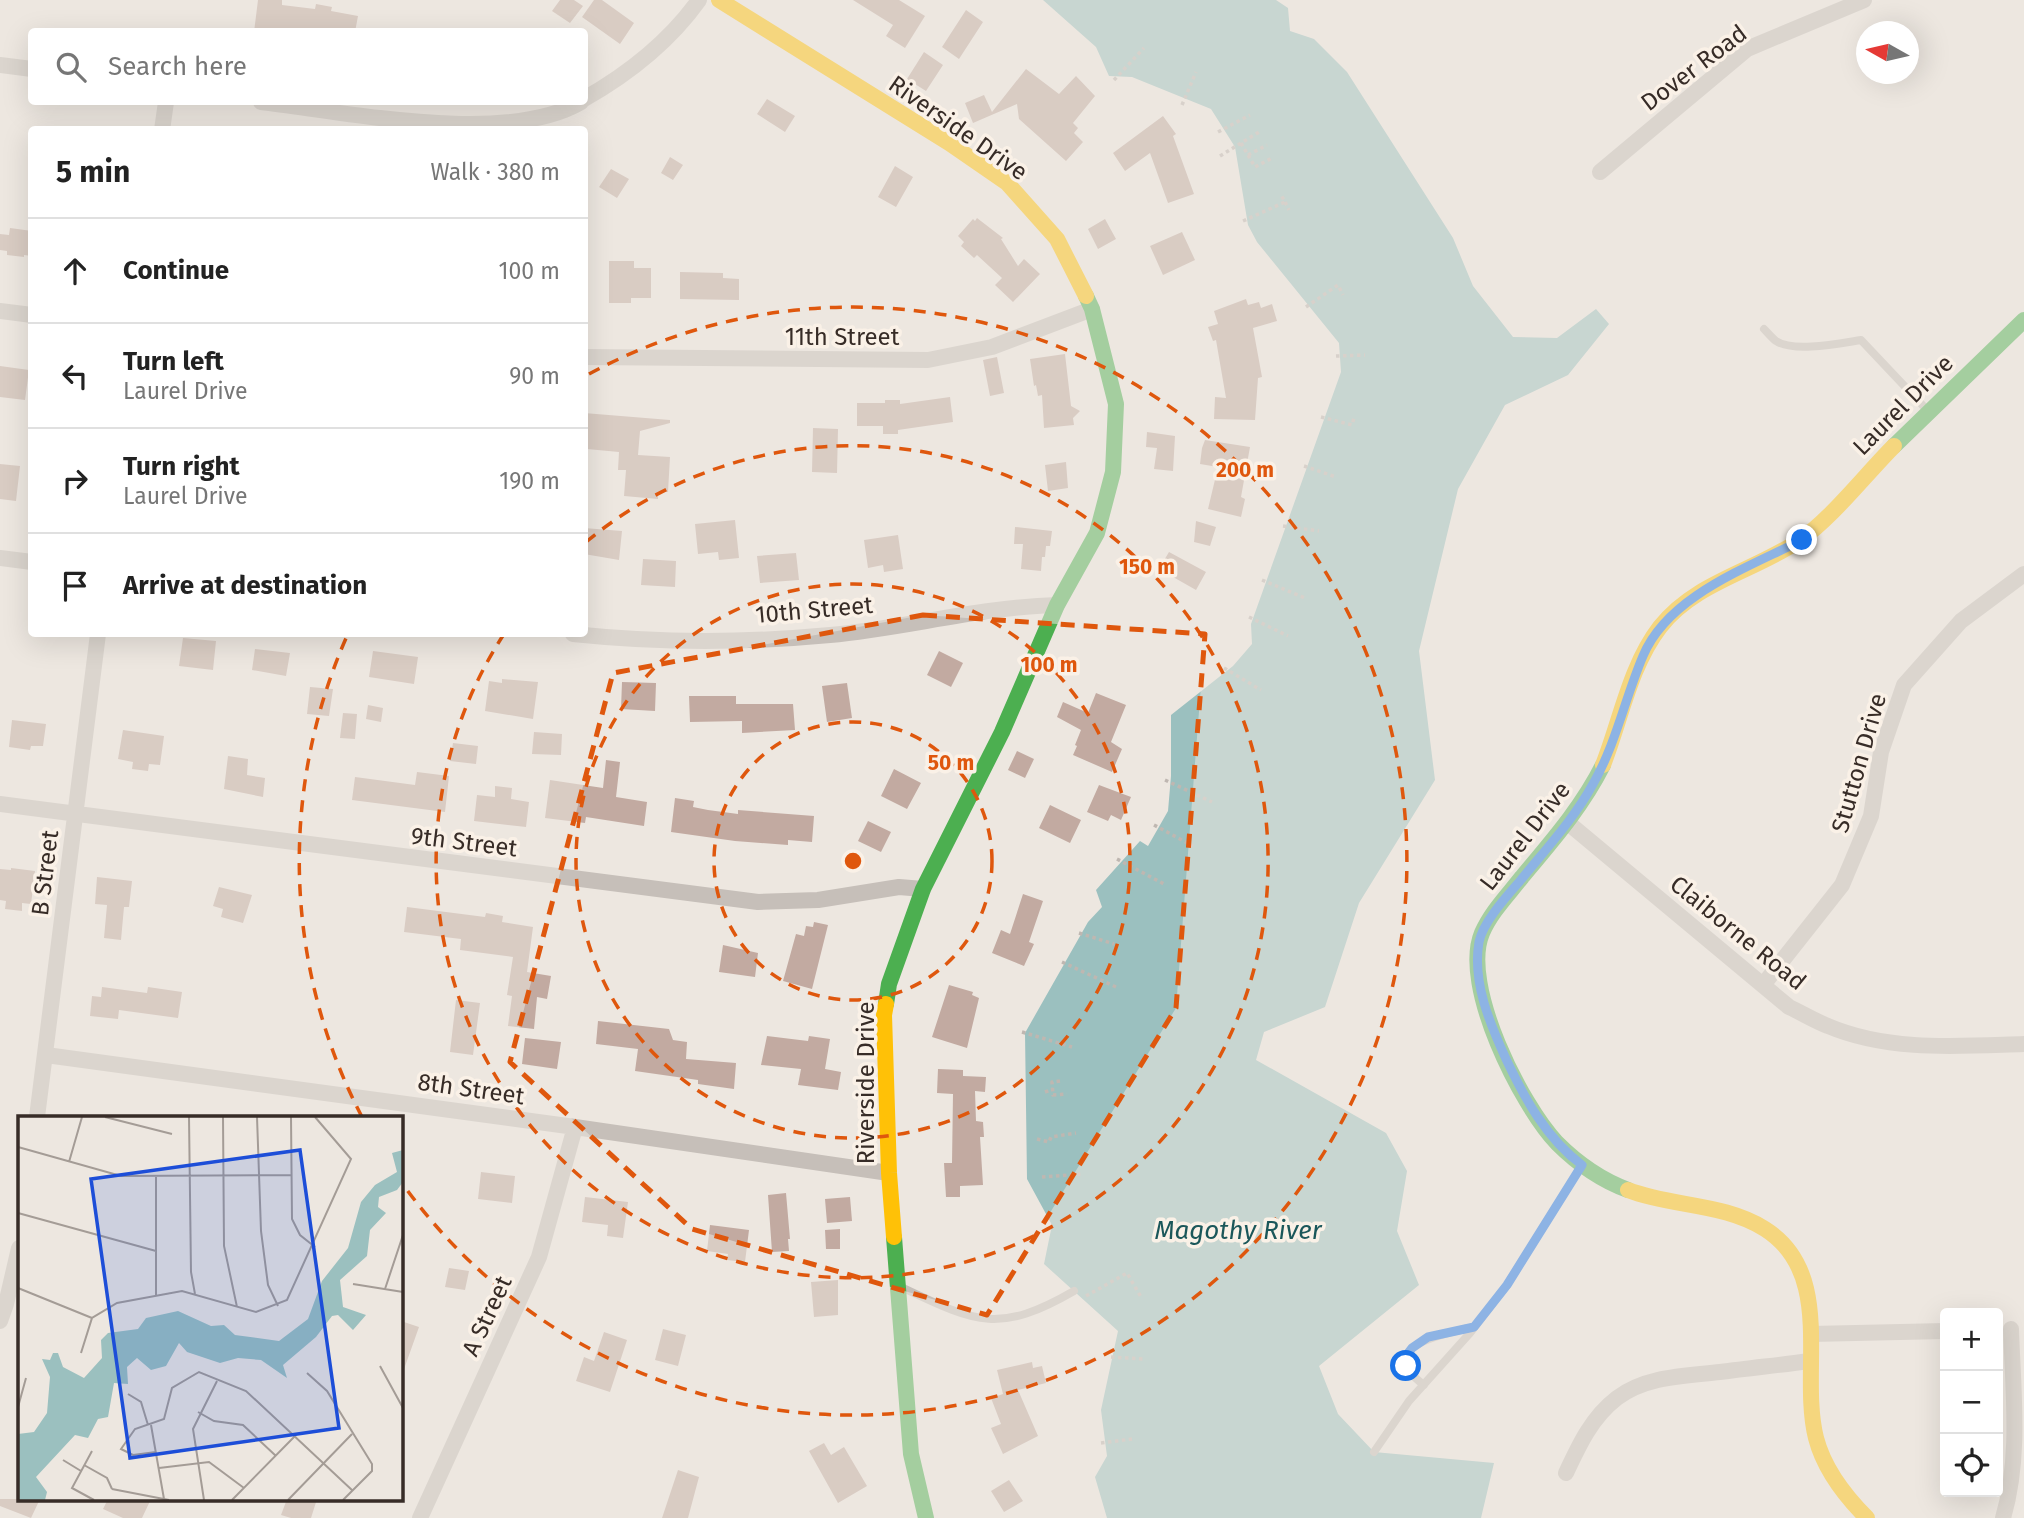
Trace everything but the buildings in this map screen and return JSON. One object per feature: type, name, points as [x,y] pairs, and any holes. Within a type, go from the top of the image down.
[{"type":"street","points":[[588,97],[669,38],[699,0]]},
{"type":"street","name":"Riverside Drive","points":[[719,0],[948,143],[1007,183],[1057,239],[1092,309],[1116,404],[1114,472],[1097,533],[1057,605],[1002,732],[923,889],[889,984],[884,1015],[889,1173],[911,1454],[926,1518]]},
{"type":"street","name":"Dover Road","points":[[1600,172],[1748,49],[1864,0]]},
{"type":"street","points":[[0,65],[28,68]]},
{"type":"street","points":[[163,126],[166,105]]},
{"type":"street","points":[[286,105],[426,122],[486,124],[542,117],[571,105]]},
{"type":"street","name":"11th Street","points":[[588,357],[928,360],[992,347],[1092,309]]},
{"type":"street","points":[[0,311],[28,314]]},
{"type":"street","name":"Laurel Drive","points":[[1867,1518],[1852,1504],[1822,1456],[1814,1431],[1810,1306],[1806,1280],[1781,1241],[1750,1220],[1706,1207],[1649,1197],[1600,1178],[1565,1152],[1522,1093],[1493,1030],[1482,994],[1479,940],[1505,898],[1567,822],[1593,785],[1606,758],[1644,654],[1661,625],[1695,596],[1802,540],[1960,378],[2024,320]]},
{"type":"street","points":[[0,558],[28,562]]},
{"type":"street","name":"Stutton Drive","points":[[1763,985],[1842,885],[1871,817],[1881,752],[1905,685],[1961,621],[2024,574]]},
{"type":"street","name":"10th Street","points":[[588,636],[708,641],[831,635],[1016,606],[1057,605]]},
{"type":"street","name":"B Street","points":[[37,1116],[97,637]]},
{"type":"street","name":"9th Street","points":[[0,804],[758,902],[818,901],[899,887],[923,889]]},
{"type":"street","name":"Claiborne Road","points":[[1567,822],[1789,1007],[1828,1027],[1881,1041],[1942,1046],[2024,1044]]},
{"type":"street","name":"8th Street","points":[[46,1055],[575,1126],[889,1173]]},
{"type":"street","name":"A Street","points":[[420,1518],[539,1257],[575,1126]]},
{"type":"street","points":[[0,1321],[18,1252]]},
{"type":"street","points":[[2003,1518],[2010,1493],[2015,1447],[2011,1329]]},
{"type":"street","points":[[1811,1334],[1940,1331]]},
{"type":"street","points":[[1566,1473],[1584,1436],[1600,1414],[1617,1398],[1635,1387],[1666,1378],[1810,1361]]},
{"type":"lane","points":[[1764,329],[1778,343],[1788,345],[1820,346],[1861,340],[1928,411]]},
{"type":"lane","points":[[1374,1452],[1409,1401],[1507,1285],[1582,1165]]},
{"type":"lane","points":[[898,1286],[963,1316],[989,1320],[1024,1314],[1076,1296]]},
{"type":"lane","points":[[1424,1384],[1413,1377],[1406,1366],[1406,1356],[1412,1348],[1428,1337],[1474,1327]]},
{"type":"path","points":[[1114,80],[1144,48]]},
{"type":"path","points":[[1182,105],[1196,72]]},
{"type":"path","points":[[1219,132],[1250,115]]},
{"type":"path","points":[[1220,156],[1259,132]]},
{"type":"path","points":[[1241,143],[1255,167],[1272,158]]},
{"type":"path","points":[[1248,155],[1267,145]]},
{"type":"path","points":[[1281,195],[1289,210]]},
{"type":"path","points":[[1243,221],[1285,202]]},
{"type":"path","points":[[1306,307],[1338,285],[1343,295]]},
{"type":"path","points":[[1336,356],[1365,355]]},
{"type":"path","points":[[1321,417],[1352,425],[1354,418]]},
{"type":"path","points":[[1304,466],[1336,477]]},
{"type":"path","points":[[1283,526],[1319,531]]},
{"type":"path","points":[[1262,580],[1305,598]]},
{"type":"path","points":[[1249,617],[1288,636]]},
{"type":"path","points":[[1224,668],[1261,690]]},
{"type":"path","points":[[1165,780],[1212,802]]},
{"type":"path","points":[[1154,825],[1193,846]]},
{"type":"path","points":[[1116,859],[1164,884]]},
{"type":"path","points":[[1080,933],[1114,944]]},
{"type":"path","points":[[1062,962],[1116,988]]},
{"type":"path","points":[[1022,1032],[1072,1047]]},
{"type":"path","points":[[1060,1081],[1052,1083],[1053,1096],[1067,1094]]},
{"type":"path","points":[[1045,1092],[1053,1089]]},
{"type":"path","points":[[1037,1139],[1049,1142],[1051,1137],[1076,1133]]},
{"type":"path","points":[[1042,1177],[1083,1174]]},
{"type":"path","points":[[1076,1296],[1127,1273],[1141,1297]]},
{"type":"path","points":[[1111,1357],[1143,1359]]},
{"type":"path","points":[[1101,1443],[1132,1438]]},
{"type":"highlighted area","points":[[923,615],[1205,634],[1176,1008],[987,1315],[692,1229],[510,1062],[613,673]]},
{"type":"water","name":"Magothy River","points":[[1043,0],[1276,0],[1288,8],[1290,31],[1314,39],[1347,72],[1453,238],[1473,286],[1513,337],[1557,338],[1596,309],[1609,324],[1568,375],[1505,405],[1458,489],[1419,651],[1435,780],[1359,903],[1325,1007],[1264,1032],[1256,1060],[1386,1133],[1407,1171],[1397,1231],[1419,1285],[1319,1366],[1338,1414],[1374,1452],[1494,1463],[1481,1518],[1107,1518],[1095,1477],[1107,1456],[1101,1410],[1118,1331],[1044,1264],[1052,1225],[1027,1179],[1025,1033],[1088,922],[1102,907],[1096,890],[1140,841],[1148,846],[1168,811],[1171,715],[1233,666],[1252,644],[1251,624],[1341,372],[1339,343],[1257,242],[1248,225],[1235,147],[1211,109],[1132,77],[1109,76],[1096,47]]},
{"type":"traffic: fast","points":[[886,1004],[889,984],[923,889],[1002,732],[1057,605],[1097,533],[1113,472],[1116,404],[1092,309],[1086,296]]},
{"type":"traffic: fast","points":[[1894,446],[2024,320]]},
{"type":"traffic: fast","points":[[1603,765],[1566,823],[1490,918],[1482,933],[1477,955],[1479,982],[1487,1012],[1498,1043],[1527,1101],[1557,1143],[1599,1176],[1628,1190]]},
{"type":"traffic: fast","points":[[894,1237],[911,1454],[926,1518]]},
{"type":"traffic: slow","points":[[719,0],[949,143],[1007,183],[1057,239],[1086,296]]},
{"type":"traffic: slow","points":[[1603,765],[1641,659],[1660,627],[1690,599],[1726,578],[1783,551],[1812,531],[1894,446]]},
{"type":"traffic: slow","points":[[886,1004],[884,1015],[889,1173],[894,1237]]},
{"type":"traffic: slow","points":[[1628,1190],[1732,1214],[1765,1229],[1787,1248],[1801,1271],[1808,1297],[1812,1412],[1816,1438],[1836,1481],[1867,1518]]},
{"type":"route","points":[[1406,1366],[1406,1356],[1412,1348],[1428,1337],[1474,1327],[1507,1285],[1582,1165],[1565,1152],[1544,1127],[1522,1093],[1493,1030],[1482,994],[1479,940],[1505,898],[1567,822],[1593,785],[1606,758],[1644,654],[1661,625],[1695,596],[1802,540]]}]
